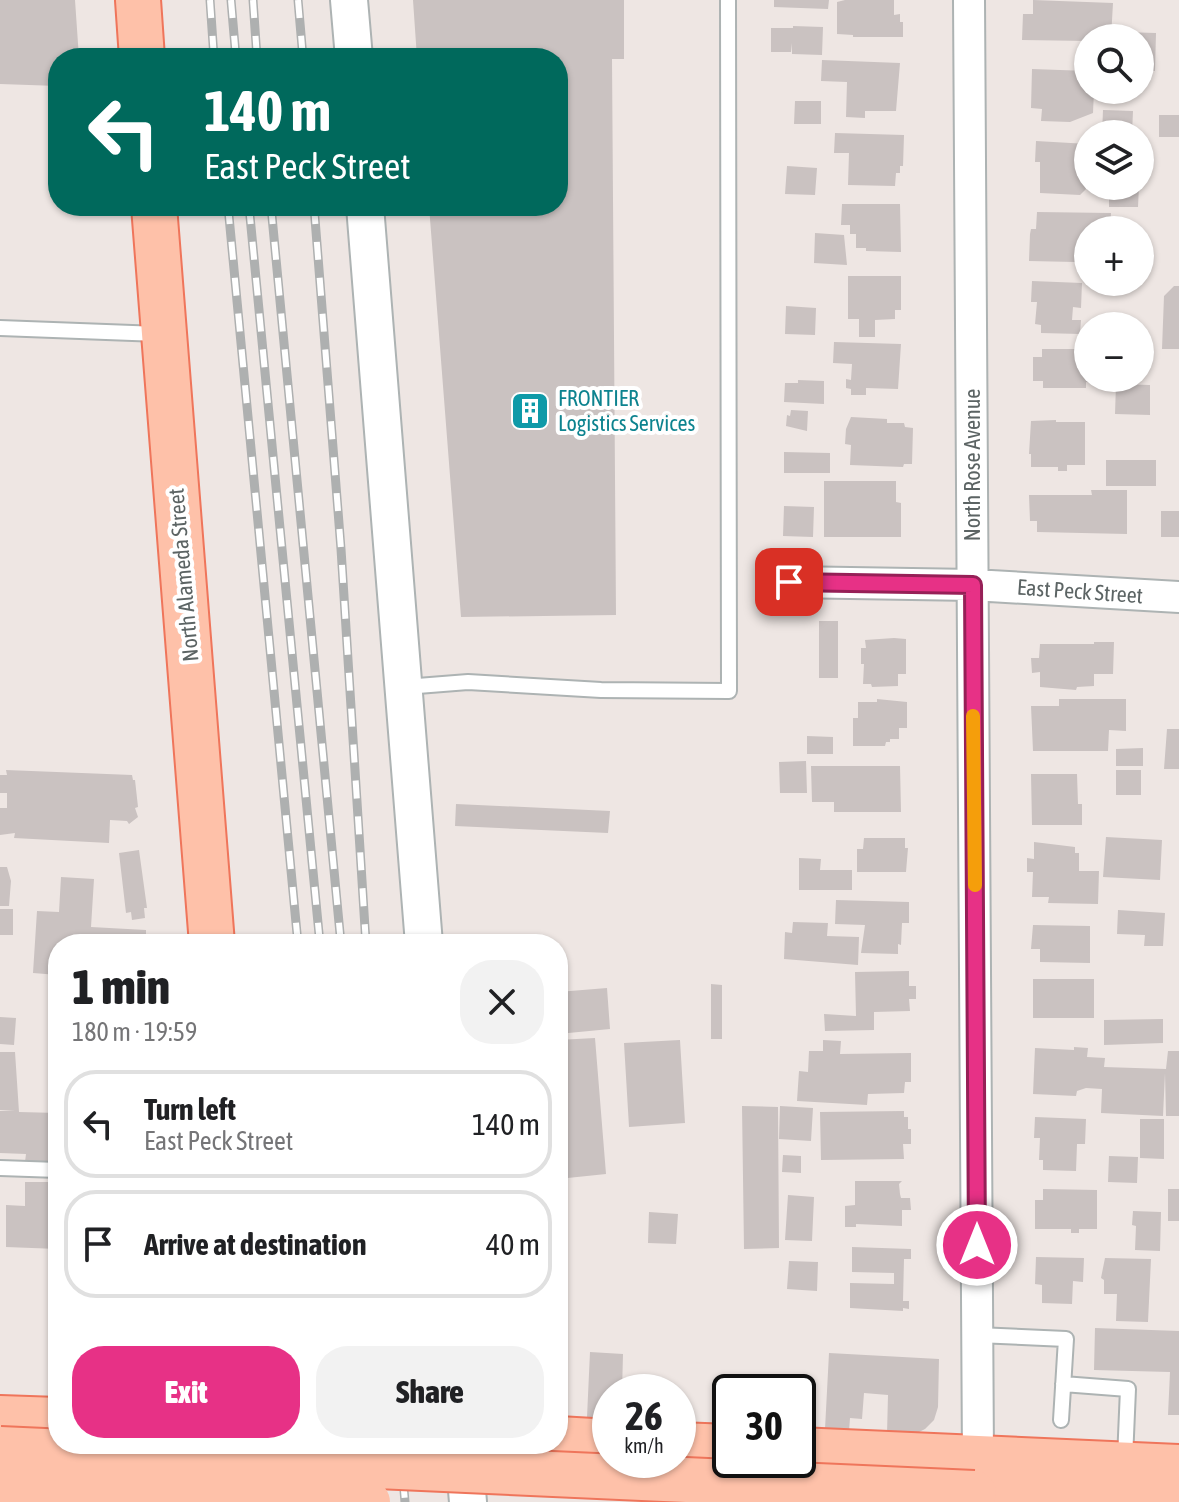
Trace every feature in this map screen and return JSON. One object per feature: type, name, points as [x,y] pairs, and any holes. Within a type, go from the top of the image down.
[{"type":"main road","points":[[138,0],[141,48]]},
{"type":"main road","name":"North Alameda Street","points":[[155,216],[211,934]]},
{"type":"main road","points":[[0,1418],[48,1420]]},
{"type":"main road","points":[[568,1440],[592,1441]]},
{"type":"main road","points":[[0,1449],[48,1450]]},
{"type":"main road","points":[[816,1453],[1179,1502]]},
{"type":"main road","points":[[188,1454],[976,1475],[1124,1465],[1179,1467]]},
{"type":"main road","points":[[254,1454],[258,1502]]},
{"type":"main road","points":[[0,1486],[368,1502]]},
{"type":"street","points":[[349,0],[353,48]]},
{"type":"street","name":"North Rose Avenue","points":[[969,0],[976,1475]]},
{"type":"street","points":[[366,216],[423,934]]},
{"type":"street","name":"East Peck Street","points":[[789,582],[973,585],[1179,597]]},
{"type":"street","points":[[464,1454],[468,1502]]},
{"type":"lane","points":[[403,687],[468,682],[601,690],[729,691],[728,0]]},
{"type":"lane","points":[[0,328],[164,334]]},
{"type":"lane","points":[[0,1168],[48,1170]]},
{"type":"lane","points":[[977,1335],[1066,1339],[1061,1420]]},
{"type":"lane","points":[[1063,1384],[1128,1389],[1124,1465]]},
{"type":"building","points":[[0,0],[75,0],[78,48],[48,48],[48,86],[0,84]]},
{"type":"building","name":"FRONTIER Logistics Services","points":[[413,0],[624,0],[624,59],[612,59],[616,615],[461,617],[430,216],[568,216],[568,48],[416,48]]},
{"type":"building","points":[[774,0],[829,0],[828,9],[774,7]]},
{"type":"building","points":[[894,0],[894,15],[900,14],[900,22],[903,22],[903,37],[837,34],[837,2]]},
{"type":"building","points":[[1033,0],[1113,3],[1112,24],[1074,24],[1074,41],[1022,40],[1023,14],[1033,14]]},
{"type":"building","points":[[823,27],[822,55],[792,54],[792,43],[791,52],[771,52],[771,28]]},
{"type":"building","points":[[1154,33],[1156,33],[1154,71]]},
{"type":"building","points":[[822,60],[900,63],[896,111],[865,111],[865,118],[846,117],[847,82],[821,81]]},
{"type":"building","points":[[1032,69],[1074,70],[1074,104],[1093,104],[1093,113],[1070,122],[1041,121],[1042,109],[1031,108]]},
{"type":"building","points":[[795,101],[821,101],[821,124],[794,124]]},
{"type":"building","points":[[1103,110],[1133,111],[1133,120],[1103,120]]},
{"type":"building","points":[[1159,115],[1179,115],[1179,137],[1159,137]]},
{"type":"building","points":[[835,133],[904,135],[903,166],[900,166],[900,173],[896,173],[895,186],[848,185],[849,153],[834,153]]},
{"type":"building","points":[[1036,141],[1074,143],[1074,195],[1040,193],[1040,162],[1035,162]]},
{"type":"building","points":[[787,166],[817,168],[815,195],[785,194]]},
{"type":"building","points":[[1109,200],[1138,200],[1138,207],[1109,207]]},
{"type":"building","points":[[842,204],[900,204],[901,252],[856,248],[856,234],[850,234],[850,225],[841,225]]},
{"type":"building","points":[[1037,212],[1111,213],[1111,216],[1074,216],[1074,262],[1029,261],[1031,229],[1036,229]]},
{"type":"building","points":[[815,233],[844,235],[847,265],[814,263]]},
{"type":"building","points":[[848,276],[901,276],[901,310],[895,310],[895,319],[875,320],[875,337],[859,337],[859,319],[848,319]]},
{"type":"building","points":[[1032,281],[1074,283],[1074,296],[1081,296],[1081,308],[1073,307],[1074,334],[1041,333],[1041,325],[1035,324],[1037,302],[1031,302]]},
{"type":"building","points":[[1174,286],[1179,286],[1179,349],[1162,349],[1164,296]]},
{"type":"building","points":[[786,306],[816,308],[815,335],[785,334]]},
{"type":"building","points":[[834,342],[901,344],[898,389],[866,388],[866,395],[851,395],[851,389],[846,388],[846,379],[851,380],[852,364],[833,363]]},
{"type":"building","points":[[1042,349],[1074,349],[1074,388],[1043,388],[1043,381],[1033,381],[1033,357],[1042,357]]},
{"type":"building","points":[[798,380],[824,381],[824,404],[784,402],[785,383],[798,383]]},
{"type":"building","points":[[1116,392],[1150,392],[1150,415],[1115,414]]},
{"type":"building","points":[[791,410],[808,411],[807,431],[786,426]]},
{"type":"building","points":[[851,417],[887,419],[887,423],[904,423],[905,427],[913,428],[912,464],[904,464],[903,467],[850,465],[851,445],[845,444]]},
{"type":"building","points":[[1031,421],[1085,422],[1085,465],[1067,465],[1067,471],[1058,471],[1058,467],[1031,467]]},
{"type":"building","points":[[784,452],[830,453],[830,473],[784,473]]},
{"type":"building","points":[[1106,460],[1156,460],[1156,486],[1106,486]]},
{"type":"building","points":[[824,481],[896,481],[896,502],[901,503],[901,537],[824,537]]},
{"type":"building","points":[[1091,490],[1127,490],[1127,534],[1037,532],[1037,521],[1030,521],[1029,495],[1092,495]]},
{"type":"building","points":[[784,506],[814,507],[813,537],[783,536]]},
{"type":"building","points":[[1161,511],[1179,511],[1179,537],[1161,537]]},
{"type":"building","points":[[819,621],[838,621],[838,678],[819,678]]},
{"type":"building","points":[[906,639],[906,674],[898,674],[898,686],[872,687],[871,684],[863,684],[861,648],[866,648],[865,640]]},
{"type":"building","points":[[1114,642],[1113,674],[1094,674],[1094,686],[1077,687],[1076,690],[1040,687],[1040,672],[1032,673],[1031,658],[1039,658],[1040,644]]},
{"type":"building","points":[[877,699],[907,702],[907,728],[899,728],[899,739],[890,739],[885,746],[853,746],[853,718],[858,718],[858,702],[877,702]]},
{"type":"building","points":[[1059,699],[1126,699],[1126,731],[1109,730],[1108,751],[1033,751],[1031,706],[1059,706]]},
{"type":"building","points":[[1167,729],[1179,729],[1179,769],[1164,769]]},
{"type":"building","points":[[807,736],[833,737],[833,754],[807,754]]},
{"type":"building","points":[[1143,748],[1143,766],[1116,766],[1116,749]]},
{"type":"building","points":[[806,761],[807,793],[780,793],[779,762]]},
{"type":"building","points":[[811,766],[900,766],[901,812],[834,812],[834,802],[812,802]]},
{"type":"building","points":[[6,770],[132,775],[138,817],[129,824],[127,821],[110,820],[109,843],[14,838],[15,833],[0,835],[0,808],[7,808],[7,793],[0,793],[0,775],[7,775]]},
{"type":"building","points":[[1116,770],[1141,770],[1141,795],[1116,795]]},
{"type":"building","points":[[1031,774],[1077,774],[1082,825],[1032,825]]},
{"type":"building","points":[[456,804],[610,811],[608,833],[455,826]]},
{"type":"building","points":[[1106,837],[1162,840],[1160,880],[1103,877]]},
{"type":"building","points":[[864,838],[905,838],[905,848],[908,848],[906,872],[857,872],[857,849],[863,849]]},
{"type":"building","points":[[1034,842],[1075,847],[1075,853],[1079,853],[1079,871],[1099,871],[1098,904],[1048,903],[1049,897],[1032,897],[1033,872],[1027,872],[1027,858],[1034,859]]},
{"type":"building","points":[[139,850],[147,908],[144,908],[145,918],[132,920],[131,912],[126,913],[119,853]]},
{"type":"building","points":[[799,858],[821,859],[820,870],[852,870],[852,890],[799,890]]},
{"type":"building","points":[[0,867],[7,867],[11,881],[9,906],[0,906]]},
{"type":"building","points":[[61,877],[94,879],[91,927],[146,930],[146,934],[48,934],[48,974],[33,973],[37,911],[59,912]]},
{"type":"building","points":[[836,900],[909,902],[909,923],[902,923],[898,954],[861,953],[865,925],[835,924]]},
{"type":"building","points":[[0,909],[13,909],[13,935],[0,935]]},
{"type":"building","points":[[1118,910],[1165,913],[1163,946],[1144,946],[1145,935],[1117,934]]},
{"type":"building","points":[[793,922],[828,923],[827,936],[859,937],[858,965],[784,959],[785,932],[792,933]]},
{"type":"building","points":[[1033,925],[1090,926],[1090,963],[1040,962],[1040,949],[1031,949]]},
{"type":"building","points":[[909,971],[909,986],[916,986],[916,999],[909,999],[910,1011],[874,1012],[874,1030],[825,1031],[824,1014],[856,1016],[855,972]]},
{"type":"building","points":[[1033,979],[1094,979],[1094,1018],[1033,1018]]},
{"type":"building","points":[[711,984],[722,985],[722,1039],[711,1039]]},
{"type":"building","points":[[607,988],[610,1029],[568,1033],[568,991]]},
{"type":"building","points":[[0,1017],[16,1018],[14,1045],[0,1044]]},
{"type":"building","points":[[1163,1019],[1163,1043],[1104,1045],[1104,1020]]},
{"type":"building","points":[[595,1038],[606,1174],[568,1178],[568,1039]]},
{"type":"building","points":[[680,1040],[685,1123],[629,1127],[624,1043]]},
{"type":"building","points":[[823,1040],[841,1041],[840,1054],[911,1053],[911,1082],[905,1082],[904,1093],[868,1094],[867,1105],[797,1101],[799,1071],[808,1072],[809,1051],[823,1051]]},
{"type":"building","points":[[1074,1047],[1088,1048],[1087,1057],[1105,1058],[1104,1067],[1166,1069],[1168,1051],[1179,1051],[1179,1116],[1166,1116],[1165,1073],[1163,1116],[1101,1113],[1102,1089],[1086,1088],[1077,1091],[1076,1096],[1033,1094],[1035,1048],[1074,1050]]},
{"type":"building","points":[[0,1052],[15,1052],[19,1112],[48,1113],[48,1163],[25,1162],[26,1154],[0,1153],[0,1111],[15,1111],[0,1110]]},
{"type":"building","points":[[742,1106],[778,1107],[779,1248],[744,1249]]},
{"type":"building","points":[[780,1106],[813,1108],[811,1141],[779,1139]]},
{"type":"building","points":[[904,1111],[904,1117],[908,1117],[908,1129],[911,1129],[911,1144],[903,1144],[904,1159],[821,1160],[820,1112]]},
{"type":"building","points":[[1035,1117],[1086,1119],[1085,1144],[1077,1144],[1076,1171],[1043,1170],[1043,1160],[1039,1160],[1040,1138],[1034,1138]]},
{"type":"building","points":[[1140,1119],[1164,1119],[1164,1159],[1140,1158]]},
{"type":"building","points":[[783,1155],[801,1156],[801,1173],[782,1172]]},
{"type":"building","points":[[1109,1156],[1138,1157],[1137,1183],[1108,1182]]},
{"type":"building","points":[[855,1181],[902,1181],[899,1184],[901,1198],[910,1198],[911,1210],[902,1210],[902,1226],[856,1224],[856,1227],[845,1227],[845,1206],[855,1205]]},
{"type":"building","points":[[25,1182],[48,1182],[48,1249],[6,1247],[6,1205],[25,1206]]},
{"type":"building","points":[[1043,1189],[1097,1190],[1097,1229],[1079,1229],[1079,1233],[1071,1233],[1071,1229],[1035,1229],[1035,1200],[1043,1200]]},
{"type":"building","points":[[1168,1189],[1179,1189],[1179,1221],[1168,1221]]},
{"type":"building","points":[[788,1195],[814,1197],[812,1241],[785,1240]]},
{"type":"building","points":[[1133,1211],[1161,1212],[1160,1251],[1135,1250]]},
{"type":"building","points":[[649,1212],[678,1214],[676,1244],[648,1243]]},
{"type":"building","points":[[852,1247],[911,1249],[911,1259],[904,1259],[903,1301],[909,1301],[909,1309],[850,1308],[850,1283],[894,1284],[894,1273],[852,1272]]},
{"type":"building","points":[[1036,1257],[1084,1258],[1083,1282],[1073,1281],[1072,1304],[1042,1303],[1042,1285],[1035,1284]]},
{"type":"building","points":[[1105,1258],[1151,1259],[1148,1322],[1116,1321],[1117,1294],[1104,1294],[1104,1280],[1101,1278]]},
{"type":"building","points":[[789,1261],[818,1262],[817,1291],[787,1289]]},
{"type":"building","points":[[1095,1328],[1179,1331],[1179,1415],[1168,1415],[1170,1372],[1094,1370]]},
{"type":"building","points":[[590,1352],[623,1354],[622,1374],[592,1374],[592,1417],[587,1417]]},
{"type":"building","points":[[829,1353],[939,1359],[938,1407],[934,1420],[915,1434],[887,1434],[888,1395],[864,1393],[862,1419],[850,1418],[849,1431],[825,1429]]},
{"type":"railway","points":[[210,0],[213,48]]},
{"type":"railway","points":[[231,0],[235,48]]},
{"type":"railway","points":[[253,0],[256,48]]},
{"type":"railway","points":[[298,0],[302,48]]},
{"type":"railway","points":[[229,216],[297,934]]},
{"type":"railway","points":[[250,216],[319,934]]},
{"type":"railway","points":[[272,216],[340,934]]},
{"type":"railway","points":[[315,216],[341,549],[365,934]]},
{"type":"railway","points":[[343,1454],[346,1502]]},
{"type":"railway","points":[[364,1454],[368,1502]]},
{"type":"railway","points":[[401,1454],[405,1502]]},
{"type":"slow traffic","points":[[973,716],[975,885]]},
{"type":"place","name":"FRONTIER Logistics Services","points":[[530,411]]},
{"type":"route","points":[[789,582],[973,585],[977,1245]]}]
